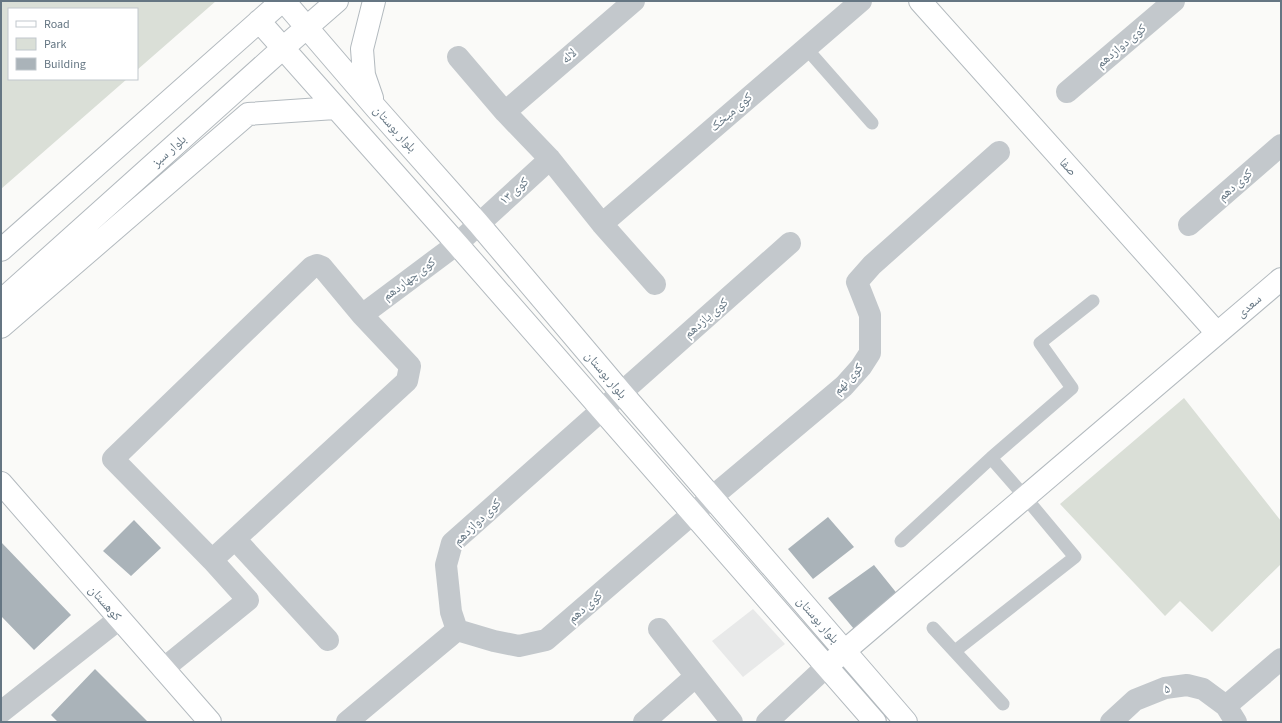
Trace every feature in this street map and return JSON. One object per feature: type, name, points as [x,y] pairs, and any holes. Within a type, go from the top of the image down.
[{"type":"street","points":[[1,250],[283,1]]},
{"type":"street","name":"بلوار بوستان","points":[[283,1],[478,223],[621,392],[906,722]]},
{"type":"street","name":"بلوار سبز","points":[[1,301],[337,1]]},
{"type":"street","points":[[376,108],[364,75],[362,48],[371,10],[384,1]]},
{"type":"street","name":"لاله","points":[[505,112],[634,1]]},
{"type":"street","name":"کوی میخک","points":[[602,224],[860,1]]},
{"type":"street","name":"صفا","points":[[920,1],[1217,333]]},
{"type":"street","name":"کوی دوازدهم","points":[[1067,92],[1174,1]]},
{"type":"street","name":"بلوار بوستان","points":[[259,22],[694,514],[875,722]]},
{"type":"street","points":[[458,57],[505,112],[550,160],[602,224],[655,284]]},
{"type":"street","points":[[1,327],[248,114],[335,108]]},
{"type":"street","name":"کوی دهم","points":[[1189,225],[1281,145]]},
{"type":"street","name":"کوی نهم","points":[[712,497],[844,386],[861,367],[870,353],[870,315],[857,282],[872,265],[998,152]]},
{"type":"street","name":"کوی ۱۳","points":[[456,244],[550,160]]},
{"type":"street","name":"کوی یازدهم","points":[[602,410],[790,243]]},
{"type":"street","name":"کوی چهاردهم","points":[[362,315],[456,244]]},
{"type":"street","points":[[163,669],[248,600],[212,560],[113,459],[312,267],[317,265],[322,267],[362,315],[410,366],[407,381],[212,560]]},
{"type":"street","name":"سعدی","points":[[826,666],[1281,279]]},
{"type":"street","name":"کوی دوازدهم","points":[[457,630],[451,612],[446,564],[452,543],[602,410]]},
{"type":"street","name":"کوهستان","points":[[1,483],[210,722]]},
{"type":"street","name":"کوی دهم","points":[[457,630],[494,641],[520,646],[546,640],[712,497]]},
{"type":"street","points":[[235,539],[328,640]]},
{"type":"street","points":[[1,712],[119,619]]},
{"type":"street","points":[[659,629],[732,722]]},
{"type":"street","points":[[347,722],[457,630]]},
{"type":"street","points":[[1231,714],[1281,659]]},
{"type":"street","points":[[767,722],[826,666]]},
{"type":"street","points":[[644,722],[696,676]]},
{"type":"street","name":"۵","points":[[1111,722],[1135,700],[1164,688],[1187,685],[1203,689],[1231,714]]},
{"type":"lane","points":[[806,48],[872,123]]},
{"type":"lane","points":[[901,541],[990,458],[1072,388],[1040,344],[1093,301]]},
{"type":"lane","points":[[955,651],[1075,557],[990,458]]},
{"type":"lane","points":[[933,628],[1003,704]]},
{"type":"shaded area","points":[[753,609],[785,644],[743,677],[712,641]]},
{"type":"green space","points":[[1,1],[216,1],[138,69],[138,8],[8,8],[8,80],[126,80],[1,189]]},
{"type":"green space","points":[[1184,398],[1281,521],[1281,564],[1212,632],[1180,601],[1165,616],[1060,504]]},
{"type":"building","points":[[828,517],[854,547],[813,579],[788,549]]},
{"type":"building","points":[[134,520],[161,548],[131,576],[103,551]]},
{"type":"building","points":[[1,542],[71,615],[34,650],[1,616]]},
{"type":"building","points":[[874,565],[899,596],[854,629],[828,598]]},
{"type":"building","points":[[95,669],[148,722],[58,722],[51,715]]}]
